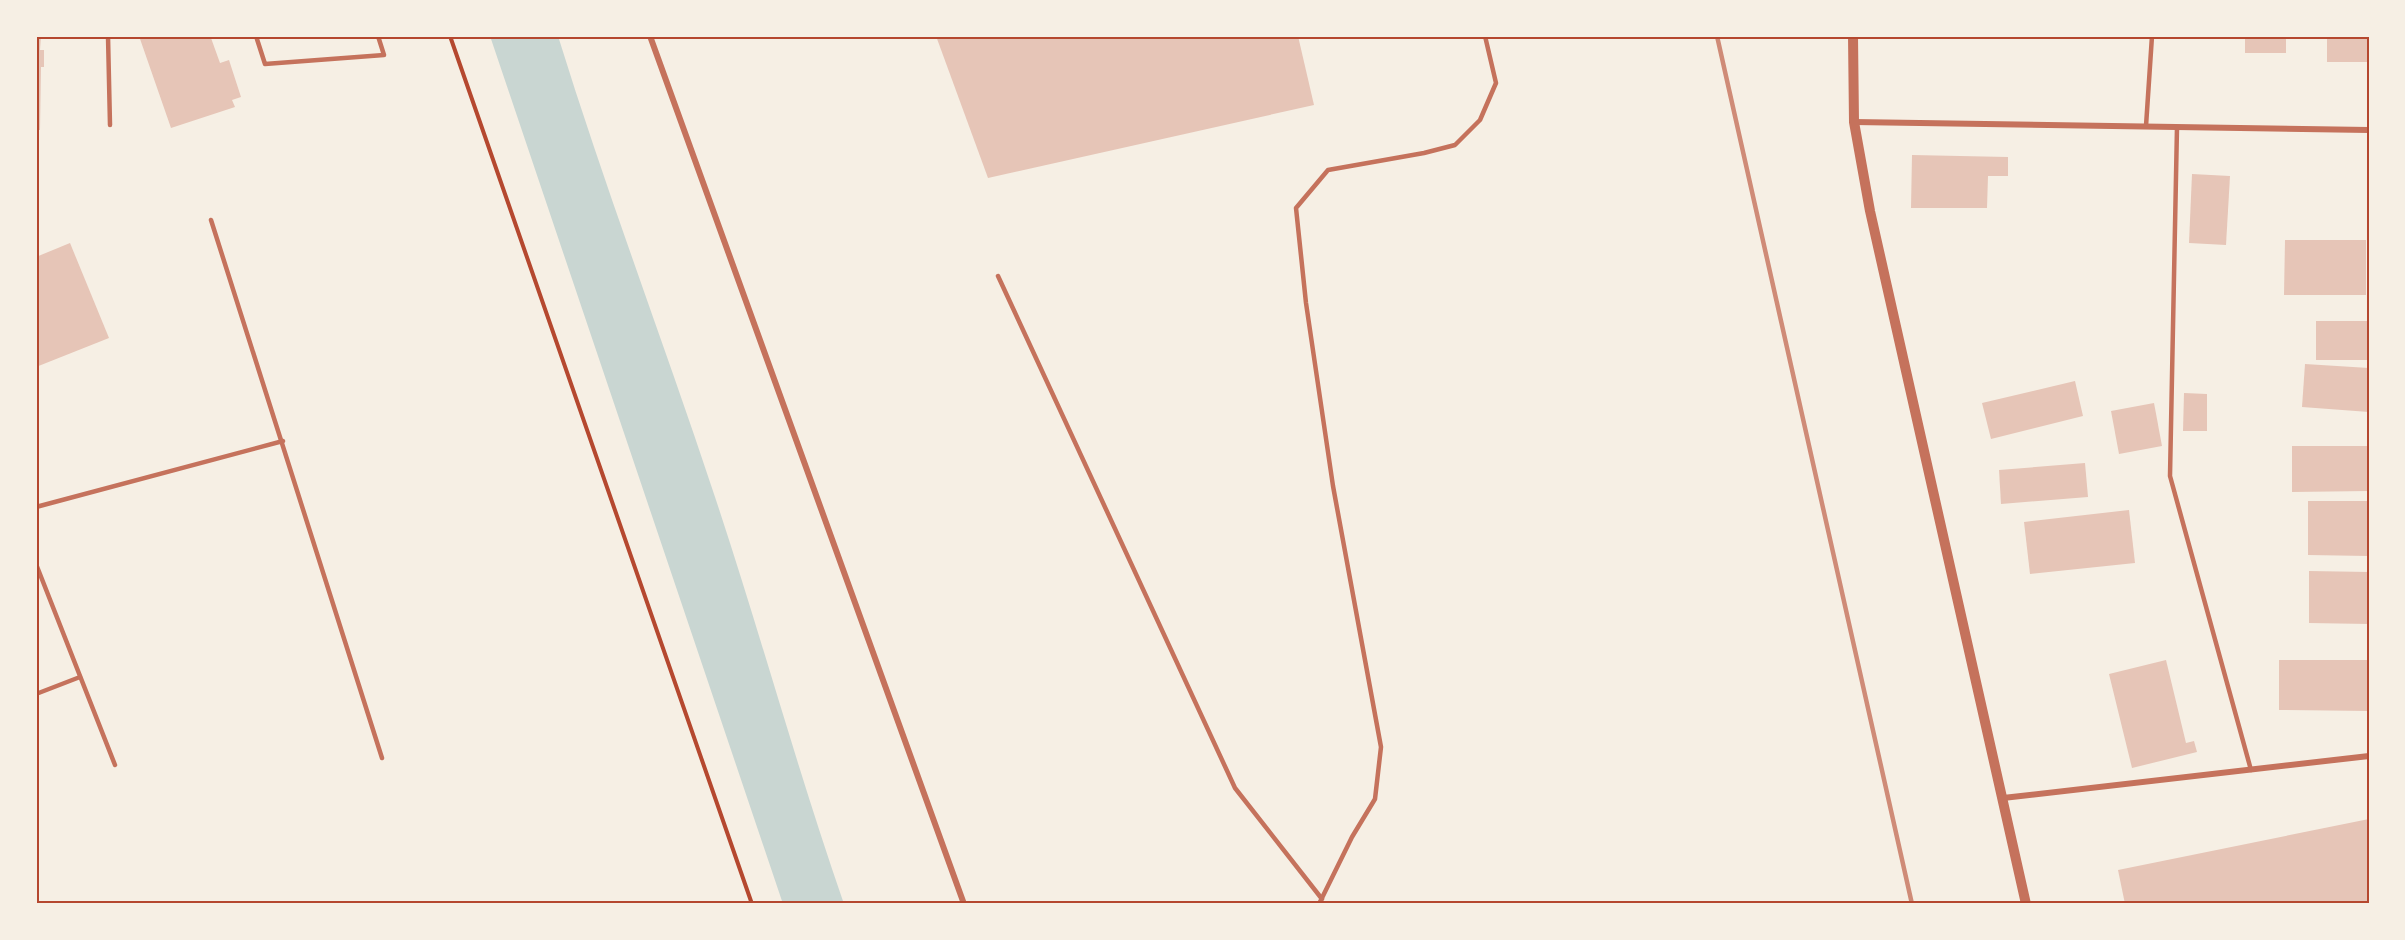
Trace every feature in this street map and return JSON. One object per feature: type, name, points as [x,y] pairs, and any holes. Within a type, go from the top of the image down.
[{"type":"street","points":[[650,36],[964,904]]},
{"type":"street","points":[[1853,36],[1854,122],[1870,211],[2026,904]]},
{"type":"street","points":[[1854,122],[2369,130]]},
{"type":"street","points":[[2003,798],[2369,756]]},
{"type":"lane","points":[[108,36],[110,124]]},
{"type":"lane","points":[[256,36],[265,64],[384,56],[378,36]]},
{"type":"lane","points":[[998,276],[1235,788],[1320,902],[1352,837],[1376,799],[1382,747],[1333,486],[1305,303],[1296,208],[1328,170],[1424,153],[1455,145],[1480,120],[1496,84],[1485,36]]},
{"type":"lane","points":[[2146,126],[2152,36]]},
{"type":"lane","points":[[2177,127],[2170,476],[2251,770]]},
{"type":"lane","points":[[212,220],[382,758]]},
{"type":"lane","points":[[36,507],[283,441]]},
{"type":"lane","points":[[36,564],[115,765]]},
{"type":"lane","points":[[36,694],[80,677]]},
{"type":"path","points":[[450,36],[752,904]]},
{"type":"shaded area","points":[[490,36],[558,36],[715,497],[844,904],[783,904]]},
{"type":"building","points":[[36,36],[41,36],[40,50],[44,50],[44,67],[41,67],[40,130],[36,130]]},
{"type":"building","points":[[139,36],[216,36],[211,38],[220,63],[229,60],[241,97],[232,100],[235,107],[171,128]]},
{"type":"building","points":[[936,36],[1298,36],[1314,105],[988,178]]},
{"type":"building","points":[[2245,36],[2286,36],[2286,53],[2245,53]]},
{"type":"building","points":[[2327,36],[2369,36],[2369,62],[2327,62]]},
{"type":"building","points":[[1912,155],[2008,157],[2008,176],[1988,176],[1987,208],[1911,208]]},
{"type":"building","points":[[2192,174],[2230,176],[2226,245],[2189,243]]},
{"type":"building","points":[[2285,240],[2366,240],[2366,295],[2284,295]]},
{"type":"building","points":[[70,243],[109,338],[36,367],[36,257]]},
{"type":"building","points":[[2316,321],[2369,321],[2369,360],[2316,360]]},
{"type":"building","points":[[2305,364],[2369,368],[2369,412],[2302,407]]},
{"type":"building","points":[[2075,381],[2083,416],[1991,439],[1982,403]]},
{"type":"building","points":[[2184,393],[2207,394],[2207,431],[2183,431]]},
{"type":"building","points":[[2154,403],[2162,446],[2119,454],[2111,411]]},
{"type":"building","points":[[2292,446],[2369,446],[2369,491],[2292,492]]},
{"type":"building","points":[[2085,463],[2088,497],[2001,504],[1999,470]]},
{"type":"building","points":[[2308,501],[2369,501],[2369,556],[2308,555]]},
{"type":"building","points":[[2129,510],[2135,563],[2030,574],[2024,522]]},
{"type":"building","points":[[2309,571],[2369,572],[2369,624],[2309,623]]},
{"type":"building","points":[[2166,660],[2186,743],[2194,741],[2197,752],[2132,768],[2109,674]]},
{"type":"building","points":[[2279,660],[2369,660],[2369,711],[2279,710]]},
{"type":"building","points":[[2369,819],[2369,904],[2125,904],[2118,870]]},
{"type":"railway","points":[[1717,36],[1912,904]]}]
